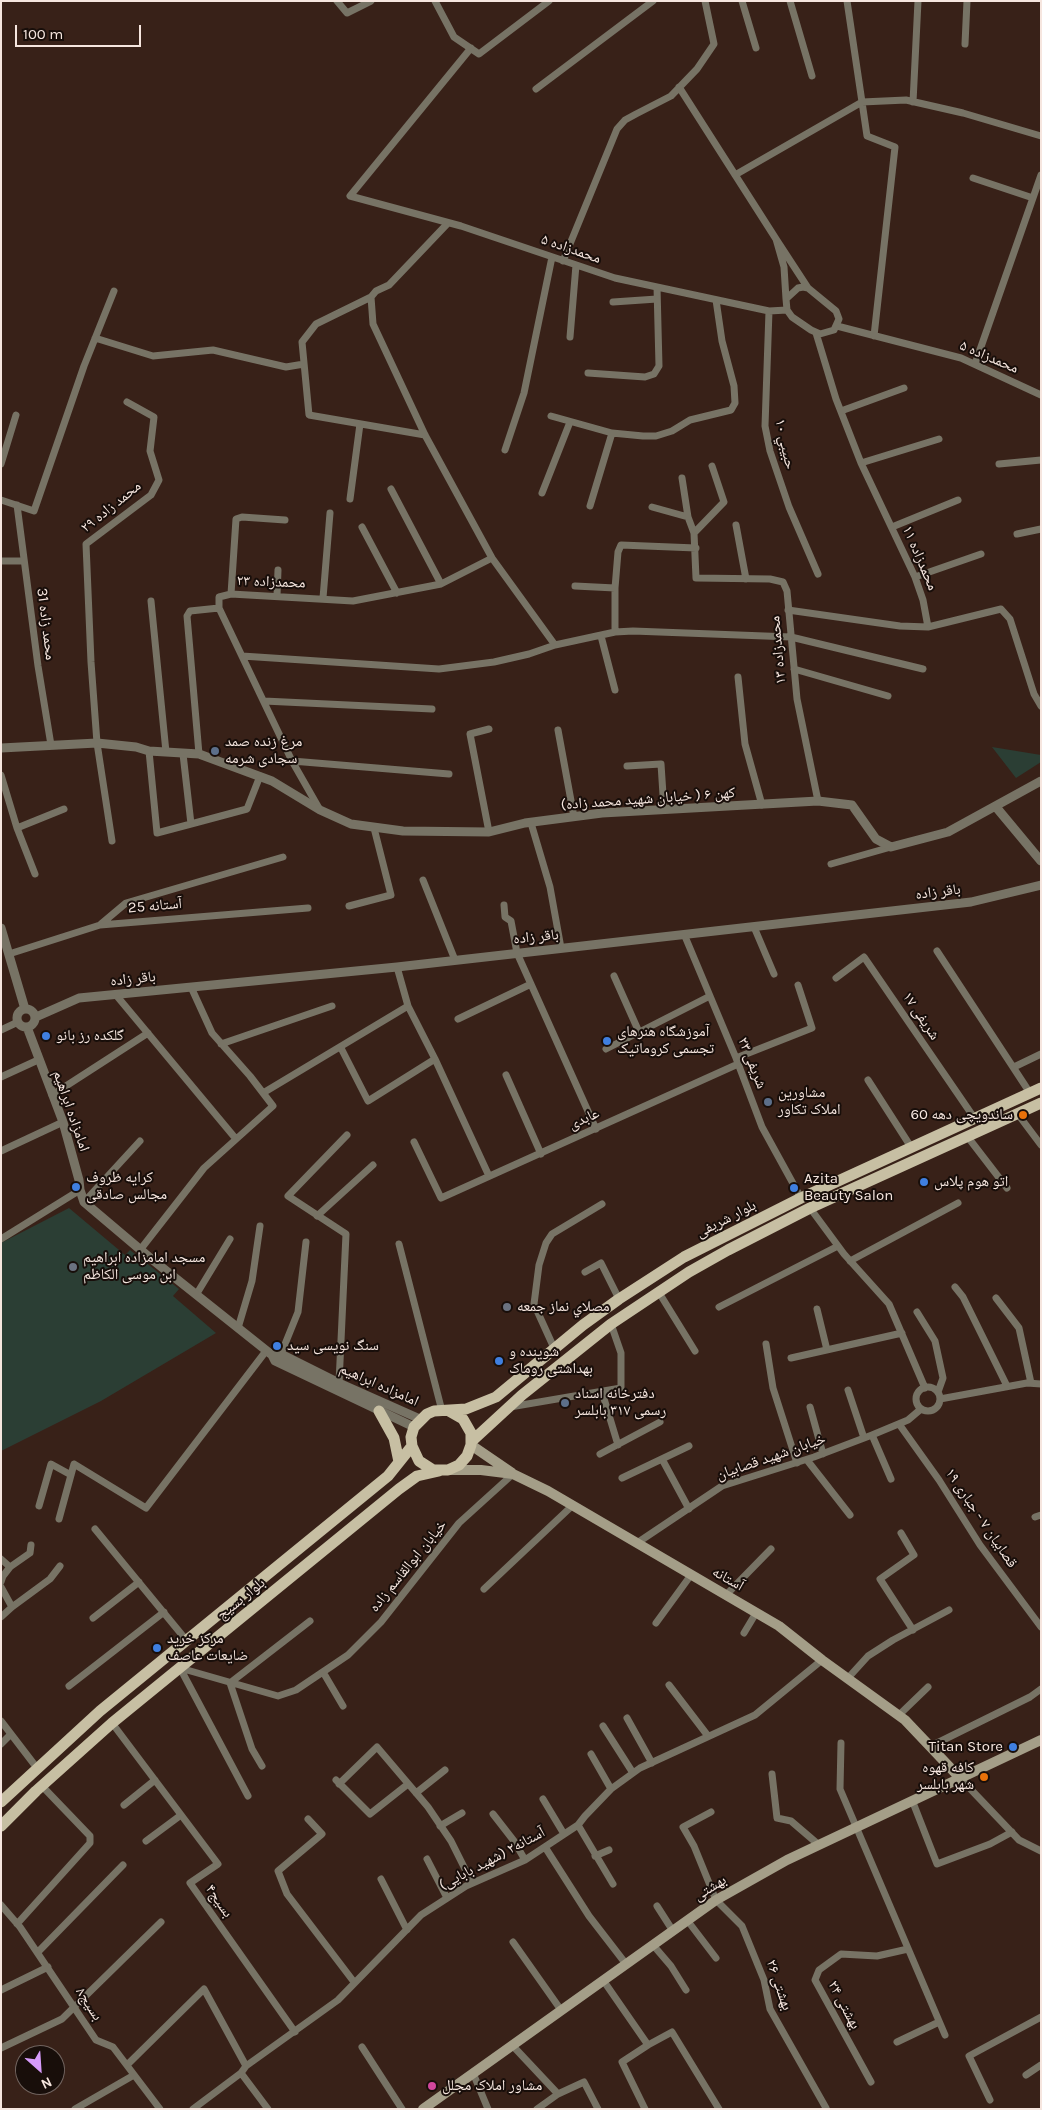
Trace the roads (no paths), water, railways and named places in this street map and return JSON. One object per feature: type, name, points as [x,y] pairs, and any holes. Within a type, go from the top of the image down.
[{"type":"main road","name":"بلوار شریفی","points":[[446,1411],[472,1407],[490,1400],[619,1299],[684,1257],[801,1198],[1036,1090]]},
{"type":"main road","name":"بلوار شریفی","points":[[471,1443],[504,1410],[611,1324],[658,1291],[728,1250],[810,1208],[1041,1103]]},
{"type":"main road","points":[[801,1198],[810,1208]]},
{"type":"main road","points":[[490,1400],[486,1407],[487,1412],[491,1415],[504,1410]]},
{"type":"main road","points":[[379,1411],[394,1438],[398,1462]]},
{"type":"main road","points":[[446,1411],[463,1419],[468,1426],[471,1443],[467,1456],[459,1465],[445,1470],[426,1466],[419,1461],[412,1446],[417,1423],[427,1414],[446,1411]]},
{"type":"main road","points":[[471,1443],[513,1474]]},
{"type":"main road","name":"بلوار بسیج","points":[[1,1802],[100,1711],[388,1476],[412,1446]]},
{"type":"main road","name":"بلوار بسیج","points":[[1,1826],[112,1723],[399,1489],[416,1476],[445,1470]]},
{"type":"main road","name":"آستانه","points":[[445,1470],[480,1470],[513,1474],[573,1505],[779,1626],[899,1716],[931,1746],[960,1778]]},
{"type":"main road","name":"بهشتی","points":[[423,2109],[716,1900],[787,1860],[856,1826],[1041,1740]]},
{"type":"street","points":[[337,1],[346,13],[371,1]]},
{"type":"street","points":[[435,1],[454,37],[479,54],[549,1]]},
{"type":"street","points":[[536,90],[652,1]]},
{"type":"street","points":[[563,260],[617,129],[625,120],[671,96],[696,69],[714,44],[705,1]]},
{"type":"street","points":[[742,1],[756,48]]},
{"type":"street","points":[[790,1],[812,76]]},
{"type":"street","points":[[848,1],[867,136],[896,147],[874,336]]},
{"type":"street","points":[[913,102],[918,1]]},
{"type":"street","points":[[965,44],[967,1]]},
{"type":"street","name":"محمدزاده ۵","points":[[471,48],[350,196],[448,222],[615,278],[769,311],[787,310]]},
{"type":"street","points":[[680,87],[808,288],[836,311],[839,319],[834,330],[826,334],[816,333],[792,317],[787,310],[785,274],[776,239]]},
{"type":"street","points":[[735,175],[862,102],[906,100],[963,113],[1041,136]]},
{"type":"street","points":[[975,364],[1041,175]]},
{"type":"street","points":[[973,178],[1033,198]]},
{"type":"street","points":[[425,435],[309,415],[302,342],[316,324],[371,297],[376,291],[389,285],[448,222]]},
{"type":"street","points":[[505,450],[524,393],[552,257]]},
{"type":"street","points":[[570,337],[576,265]]},
{"type":"street","points":[[588,373],[645,377],[654,374],[659,366],[657,287]]},
{"type":"street","points":[[786,299],[798,288],[808,288]]},
{"type":"street","points":[[1,500],[34,511],[95,338],[114,290]]},
{"type":"street","points":[[371,297],[373,324],[425,435],[492,558],[555,645]]},
{"type":"street","points":[[613,302],[657,299]]},
{"type":"street","points":[[551,416],[612,433],[656,436],[672,431],[690,420],[731,410],[735,403],[734,386],[722,341],[716,300]]},
{"type":"street","name":"حبيبي ١٠","points":[[769,311],[765,426],[770,451],[789,507],[818,574]]},
{"type":"street","name":"محمدزاده ۵","points":[[837,326],[961,358],[1041,396]]},
{"type":"street","name":"محمدزاده ۱۱","points":[[816,333],[841,412],[861,463],[915,577],[923,600],[928,627]]},
{"type":"street","points":[[95,338],[153,356],[213,350],[286,367],[304,364]]},
{"type":"street","points":[[841,412],[904,388]]},
{"type":"street","name":"محمد زاده ۲۹","points":[[97,743],[91,662],[86,544],[151,496],[159,480],[150,451],[154,417],[127,402]]},
{"type":"street","points":[[1,464],[16,415]]},
{"type":"street","points":[[542,493],[570,422]]},
{"type":"street","points":[[350,499],[360,424]]},
{"type":"street","points":[[590,506],[612,433]]},
{"type":"street","points":[[861,463],[939,439]]},
{"type":"street","points":[[999,464],[1041,460]]},
{"type":"street","points":[[694,533],[724,502],[712,466]]},
{"type":"street","points":[[615,632],[615,588],[620,545],[696,548],[694,533],[688,517],[682,478]]},
{"type":"street","points":[[391,489],[441,584]]},
{"type":"street","points":[[892,527],[958,500]]},
{"type":"street","name":"محمد زاده 31","points":[[17,505],[51,745]]},
{"type":"street","points":[[652,507],[688,517]]},
{"type":"street","points":[[324,598],[330,513]]},
{"type":"street","points":[[231,594],[236,520],[242,517],[285,520]]},
{"type":"street","points":[[736,524],[746,579]]},
{"type":"street","points":[[362,527],[397,593]]},
{"type":"street","points":[[1017,534],[1041,529]]},
{"type":"street","name":"محمدزاده ۱۳","points":[[696,548],[696,578],[770,579],[783,582],[787,591],[797,699],[818,801]]},
{"type":"street","points":[[915,577],[981,554]]},
{"type":"street","name":"محمدزاده ۲۳","points":[[220,608],[219,597],[231,594],[354,601],[441,584],[492,558]]},
{"type":"street","points":[[1,561],[24,561]]},
{"type":"street","points":[[278,570],[278,596]]},
{"type":"street","points":[[575,586],[615,588]]},
{"type":"street","points":[[151,601],[166,752]]},
{"type":"street","points":[[198,754],[187,616],[190,611],[220,608],[292,761],[320,810]]},
{"type":"street","points":[[788,610],[900,626],[928,627],[1001,609],[1010,619],[1034,694],[1041,706]]},
{"type":"street","points":[[242,656],[439,670],[494,662],[529,654],[555,645],[615,632],[633,631],[791,637],[923,669]]},
{"type":"street","points":[[601,636],[615,690]]},
{"type":"street","points":[[794,669],[888,696]]},
{"type":"street","points":[[738,676],[745,744],[762,805]]},
{"type":"street","points":[[264,702],[432,709]]},
{"type":"street","points":[[489,729],[470,734],[489,832]]},
{"type":"street","points":[[558,730],[574,817]]},
{"type":"street","points":[[97,743],[112,841]]},
{"type":"street","name":"کهن ۶ ( خیابان شهید محمد زاده)","points":[[1,748],[97,743],[136,747],[149,751],[198,754],[272,781],[320,810],[351,824],[374,828],[403,831],[489,832],[531,823],[602,813],[818,801],[852,805],[876,839],[891,846]]},
{"type":"street","points":[[149,751],[157,833],[247,809],[260,776]]},
{"type":"street","points":[[184,754],[191,824]]},
{"type":"street","points":[[292,761],[449,774]]},
{"type":"street","points":[[627,766],[661,764],[664,810]]},
{"type":"street","points":[[1,775],[17,828],[36,874]]},
{"type":"street","points":[[831,864],[891,846],[948,832],[1041,781]]},
{"type":"street","points":[[996,807],[1041,861]]},
{"type":"street","points":[[17,828],[64,810]]},
{"type":"street","points":[[531,823],[550,886],[561,948]]},
{"type":"street","points":[[348,906],[391,896],[374,828]]},
{"type":"street","points":[[100,925],[126,903],[284,857]]},
{"type":"street","points":[[424,880],[454,960]]},
{"type":"street","name":"باقر زاده","points":[[36,1017],[79,998],[454,960],[971,902],[1041,885]]},
{"type":"street","points":[[504,904],[506,917],[511,921],[517,953],[596,1129]]},
{"type":"street","name":"آستانه 25","points":[[9,954],[100,925],[308,908]]},
{"type":"street","points":[[754,927],[774,974]]},
{"type":"street","points":[[2,934],[25,1009]]},
{"type":"street","name":"شریفی ۲۳","points":[[684,934],[737,1061],[762,1127],[801,1198]]},
{"type":"street","points":[[937,951],[1014,1068],[1036,1090]]},
{"type":"street","name":"شریفی ۱۷","points":[[836,978],[864,958],[975,1119]]},
{"type":"street","points":[[397,966],[408,1006],[436,1059],[489,1176]]},
{"type":"street","points":[[614,976],[640,1032]]},
{"type":"street","points":[[458,1019],[531,984]]},
{"type":"street","name":"عابدی","points":[[414,1142],[441,1198],[596,1129],[737,1061],[812,1028],[798,985]]},
{"type":"street","points":[[140,1250],[204,1168],[272,1106],[212,1033],[191,987]]},
{"type":"street","points":[[116,995],[236,1139]]},
{"type":"street","points":[[606,1049],[710,996]]},
{"type":"street","points":[[221,1044],[332,1006]]},
{"type":"street","points":[[263,1093],[341,1048],[408,1006]]},
{"type":"street","points":[[25,1009],[31,1010],[36,1017],[34,1023],[27,1027],[22,1026],[18,1022],[18,1014],[25,1009]]},
{"type":"street","points":[[1,1030],[18,1022]]},
{"type":"street","name":"امامزاده ابراهیم","points":[[27,1027],[38,1060],[64,1122],[84,1202],[196,1295],[273,1353],[339,1383],[417,1423]]},
{"type":"street","points":[[52,1095],[148,1033]]},
{"type":"street","points":[[341,1048],[368,1101],[436,1059]]},
{"type":"street","points":[[1014,1068],[1041,1054]]},
{"type":"street","points":[[1,1077],[38,1060]]},
{"type":"street","points":[[506,1075],[541,1154]]},
{"type":"street","points":[[868,1080],[911,1147]]},
{"type":"street","points":[[1017,1113],[1041,1145]]},
{"type":"street","points":[[1,1151],[64,1122]]},
{"type":"street","points":[[339,1383],[346,1234],[288,1196],[347,1135]]},
{"type":"street","points":[[967,1136],[1007,1188]]},
{"type":"street","points":[[84,1202],[140,1141]]},
{"type":"street","points":[[317,1216],[373,1165]]},
{"type":"street","points":[[1,1239],[80,1190]]},
{"type":"street","points":[[554,1348],[534,1304],[539,1265],[546,1243],[552,1234],[602,1204]]},
{"type":"street","points":[[850,1261],[958,1204]]},
{"type":"street","points":[[810,1208],[850,1261],[889,1304],[924,1388]]},
{"type":"street","points":[[238,1328],[252,1281],[260,1226]]},
{"type":"street","points":[[196,1295],[230,1239]]},
{"type":"street","points":[[59,1519],[74,1464],[146,1508],[273,1353],[298,1312],[306,1242]]},
{"type":"street","points":[[399,1244],[446,1411]]},
{"type":"street","points":[[719,1307],[838,1246]]},
{"type":"street","points":[[585,1272],[601,1263],[619,1299]]},
{"type":"street","points":[[954,1287],[963,1297],[1007,1386]]},
{"type":"street","points":[[658,1291],[695,1351]]},
{"type":"street","points":[[996,1298],[1019,1328],[1031,1383]]},
{"type":"street","points":[[818,1309],[827,1350]]},
{"type":"street","points":[[918,1312],[935,1341],[943,1378],[939,1404],[931,1411],[921,1409],[916,1400],[917,1395],[924,1388]]},
{"type":"street","points":[[504,1410],[621,1388],[621,1353],[611,1324]]},
{"type":"street","points":[[791,1358],[902,1333]]},
{"type":"street","points":[[766,1344],[773,1388],[797,1462]]},
{"type":"street","name":"امامزاده ابراهیم","points":[[273,1353],[275,1361],[379,1411],[417,1423]]},
{"type":"street","points":[[939,1396],[1031,1383],[1041,1384]]},
{"type":"street","points":[[924,1388],[934,1389],[939,1396]]},
{"type":"street","points":[[848,1390],[864,1438]]},
{"type":"street","points":[[602,1392],[618,1445]]},
{"type":"street","points":[[810,1407],[823,1454]]},
{"type":"street","name":"خیابان شهید قصابیان","points":[[637,1543],[722,1486],[823,1454],[908,1420],[921,1409]]},
{"type":"street","points":[[600,1454],[660,1422]]},
{"type":"street","name":"قصابيان ۷ - جباری ۱۹","points":[[899,1424],[939,1480],[980,1545],[1041,1627]]},
{"type":"street","points":[[872,1435],[890,1479]]},
{"type":"street","points":[[622,1478],[689,1446]]},
{"type":"street","points":[[662,1459],[689,1509]]},
{"type":"street","points":[[807,1460],[850,1515]]},
{"type":"street","points":[[39,1506],[50,1464],[71,1475]]},
{"type":"street","name":"خیابان ابوالقاسم زاده","points":[[180,1668],[278,1696],[296,1690],[348,1656],[381,1622],[459,1523],[513,1474]]},
{"type":"street","points":[[484,1590],[573,1505]]},
{"type":"street","points":[[95,1529],[187,1641]]},
{"type":"street","points":[[900,1533],[914,1555],[880,1579],[913,1630]]},
{"type":"street","points":[[1,1582],[10,1567],[30,1553],[31,1545]]},
{"type":"street","points":[[726,1596],[771,1548]]},
{"type":"street","points":[[1,1559],[10,1567]]},
{"type":"street","points":[[1,1617],[50,1579],[60,1566]]},
{"type":"street","points":[[656,1623],[691,1575]]},
{"type":"street","points":[[93,1618],[139,1582]]},
{"type":"street","points":[[1,1587],[12,1607]]},
{"type":"street","points":[[848,1678],[868,1656],[893,1640],[950,1610]]},
{"type":"street","points":[[69,1686],[164,1612]]},
{"type":"street","points":[[744,1633],[756,1613]]},
{"type":"street","points":[[262,1766],[252,1749],[230,1683],[310,1621]]},
{"type":"street","name":"آستانه۲ (شهید بابایی)","points":[[193,2109],[241,2073],[246,2066],[338,2000],[421,1915],[472,1883],[525,1860],[578,1825],[612,1789],[633,1773],[755,1715],[822,1660]]},
{"type":"street","points":[[180,1668],[248,1796]]},
{"type":"street","points":[[323,1672],[343,1706]]},
{"type":"street","points":[[668,1685],[708,1736]]},
{"type":"street","points":[[899,1716],[928,1687]]},
{"type":"street","points":[[931,1746],[1030,1697],[1041,1689]]},
{"type":"street","points":[[627,1718],[652,1763]]},
{"type":"street","points":[[1,1721],[37,1768]]},
{"type":"street","name":"بسیج۴","points":[[112,1723],[218,1864],[190,1883],[294,2032]]},
{"type":"street","points":[[603,1726],[633,1773]]},
{"type":"street","points":[[1,1744],[11,1734]]},
{"type":"street","points":[[842,1742],[840,1789],[945,2035]]},
{"type":"street","points":[[408,1784],[370,1814],[338,1782],[376,1747],[416,1793],[451,1841],[472,1883]]},
{"type":"street","points":[[590,1754],[612,1789]]},
{"type":"street","points":[[416,1793],[445,1770]]},
{"type":"street","points":[[772,1774],[777,1818],[791,1821],[819,1845]]},
{"type":"street","points":[[960,1778],[1019,1840],[1041,1851]]},
{"type":"street","points":[[124,1805],[155,1780]]},
{"type":"street","points":[[17,1924],[90,1843],[90,1836],[42,1786]]},
{"type":"street","points":[[543,1799],[564,1834]]},
{"type":"street","points":[[912,1800],[937,1864],[990,1844],[1012,1832]]},
{"type":"street","points":[[711,1812],[682,1828],[694,1846],[716,1900]]},
{"type":"street","points":[[440,1826],[462,1813]]},
{"type":"street","points":[[493,1814],[514,1841],[525,1860]]},
{"type":"street","points":[[146,1842],[181,1815]]},
{"type":"street","points":[[308,1819],[322,1834],[278,1871],[287,1894],[354,1982]]},
{"type":"street","points":[[578,1825],[595,1856],[614,1884]]},
{"type":"street","points":[[545,1847],[588,1916],[626,1964]]},
{"type":"street","points":[[595,1856],[609,1850]]},
{"type":"street","points":[[427,1859],[447,1898]]},
{"type":"street","points":[[38,1952],[123,1865]]},
{"type":"street","points":[[381,1879],[407,1930]]},
{"type":"street","name":"بهشتی ۲۶","points":[[716,1900],[742,1926],[764,1980],[770,2009],[826,2108]]},
{"type":"street","name":"بسیج۸","points":[[1,1905],[38,1952],[96,2040],[113,2047],[160,2109]]},
{"type":"street","points":[[657,1906],[673,1930]]},
{"type":"street","points":[[687,1920],[716,1958]]},
{"type":"street","points":[[1,2048],[62,2019],[161,1922]]},
{"type":"street","points":[[513,1942],[561,2010]]},
{"type":"street","points":[[653,1944],[671,1966],[686,1990]]},
{"type":"street","name":"بهشتی ۲۴","points":[[871,2082],[815,1980],[819,1970],[841,1954],[877,1956],[908,1949]]},
{"type":"street","points":[[1,1990],[48,1967]]},
{"type":"street","points":[[603,1980],[648,2044]]},
{"type":"street","points":[[126,2065],[204,1989],[246,2066]]},
{"type":"street","points":[[990,2100],[969,2056],[1041,2017]]},
{"type":"street","points":[[897,2042],[939,2022]]},
{"type":"street","points":[[646,2109],[622,2062],[648,2044],[672,2032],[719,2109]]},
{"type":"street","points":[[512,2045],[558,2094]]},
{"type":"street","points":[[362,2047],[402,2109]]},
{"type":"street","points":[[1026,2075],[1041,2065]]},
{"type":"street","points":[[241,2073],[268,2109]]},
{"type":"street","points":[[473,2073],[488,2109]]},
{"type":"street","points":[[75,2109],[134,2075]]},
{"type":"street","points":[[537,2109],[558,2094],[584,2082],[598,2109]]},
{"type":"place","name":"مرغ زنده صمد سجادی شرمه","points":[[215,751]]},
{"type":"place","name":"گلکده رز بانو","points":[[46,1036]]},
{"type":"place","name":"آموزشگاه هنرهای تجسمی کروماتیک","points":[[607,1041]]},
{"type":"place","name":"مشاورین املاک تکاور","points":[[768,1102]]},
{"type":"place","name":"ساندویچی دهه 60","points":[[1023,1115]]},
{"type":"place","name":"اتو هوم پلاس","points":[[924,1182]]},
{"type":"place","name":"کرایه ظروف مجالس صادقی","points":[[76,1187]]},
{"type":"place","name":"Azita Beauty Salon","points":[[794,1188]]},
{"type":"place","name":"مسجد امامزاده ابراهیم ابن موسی الکاظم","points":[[73,1267]]},
{"type":"place","name":"مصلاي نماز جمعه","points":[[507,1307]]},
{"type":"place","name":"سنگ نویسی سید","points":[[277,1346]]},
{"type":"place","name":"شوینده و بهداشتی روماک","points":[[499,1361]]},
{"type":"place","name":"دفترخانه اسناد رسمی ۳۱۷ بابلسر","points":[[565,1403]]},
{"type":"place","name":"مرکز خرید ضایعات عاصف","points":[[157,1648]]},
{"type":"place","name":"Titan Store","points":[[1013,1747]]},
{"type":"place","name":"کافه قهوه شهر بابلسر","points":[[984,1777]]},
{"type":"place","name":"مشاور املاک مجلل","points":[[432,2086]]}]
